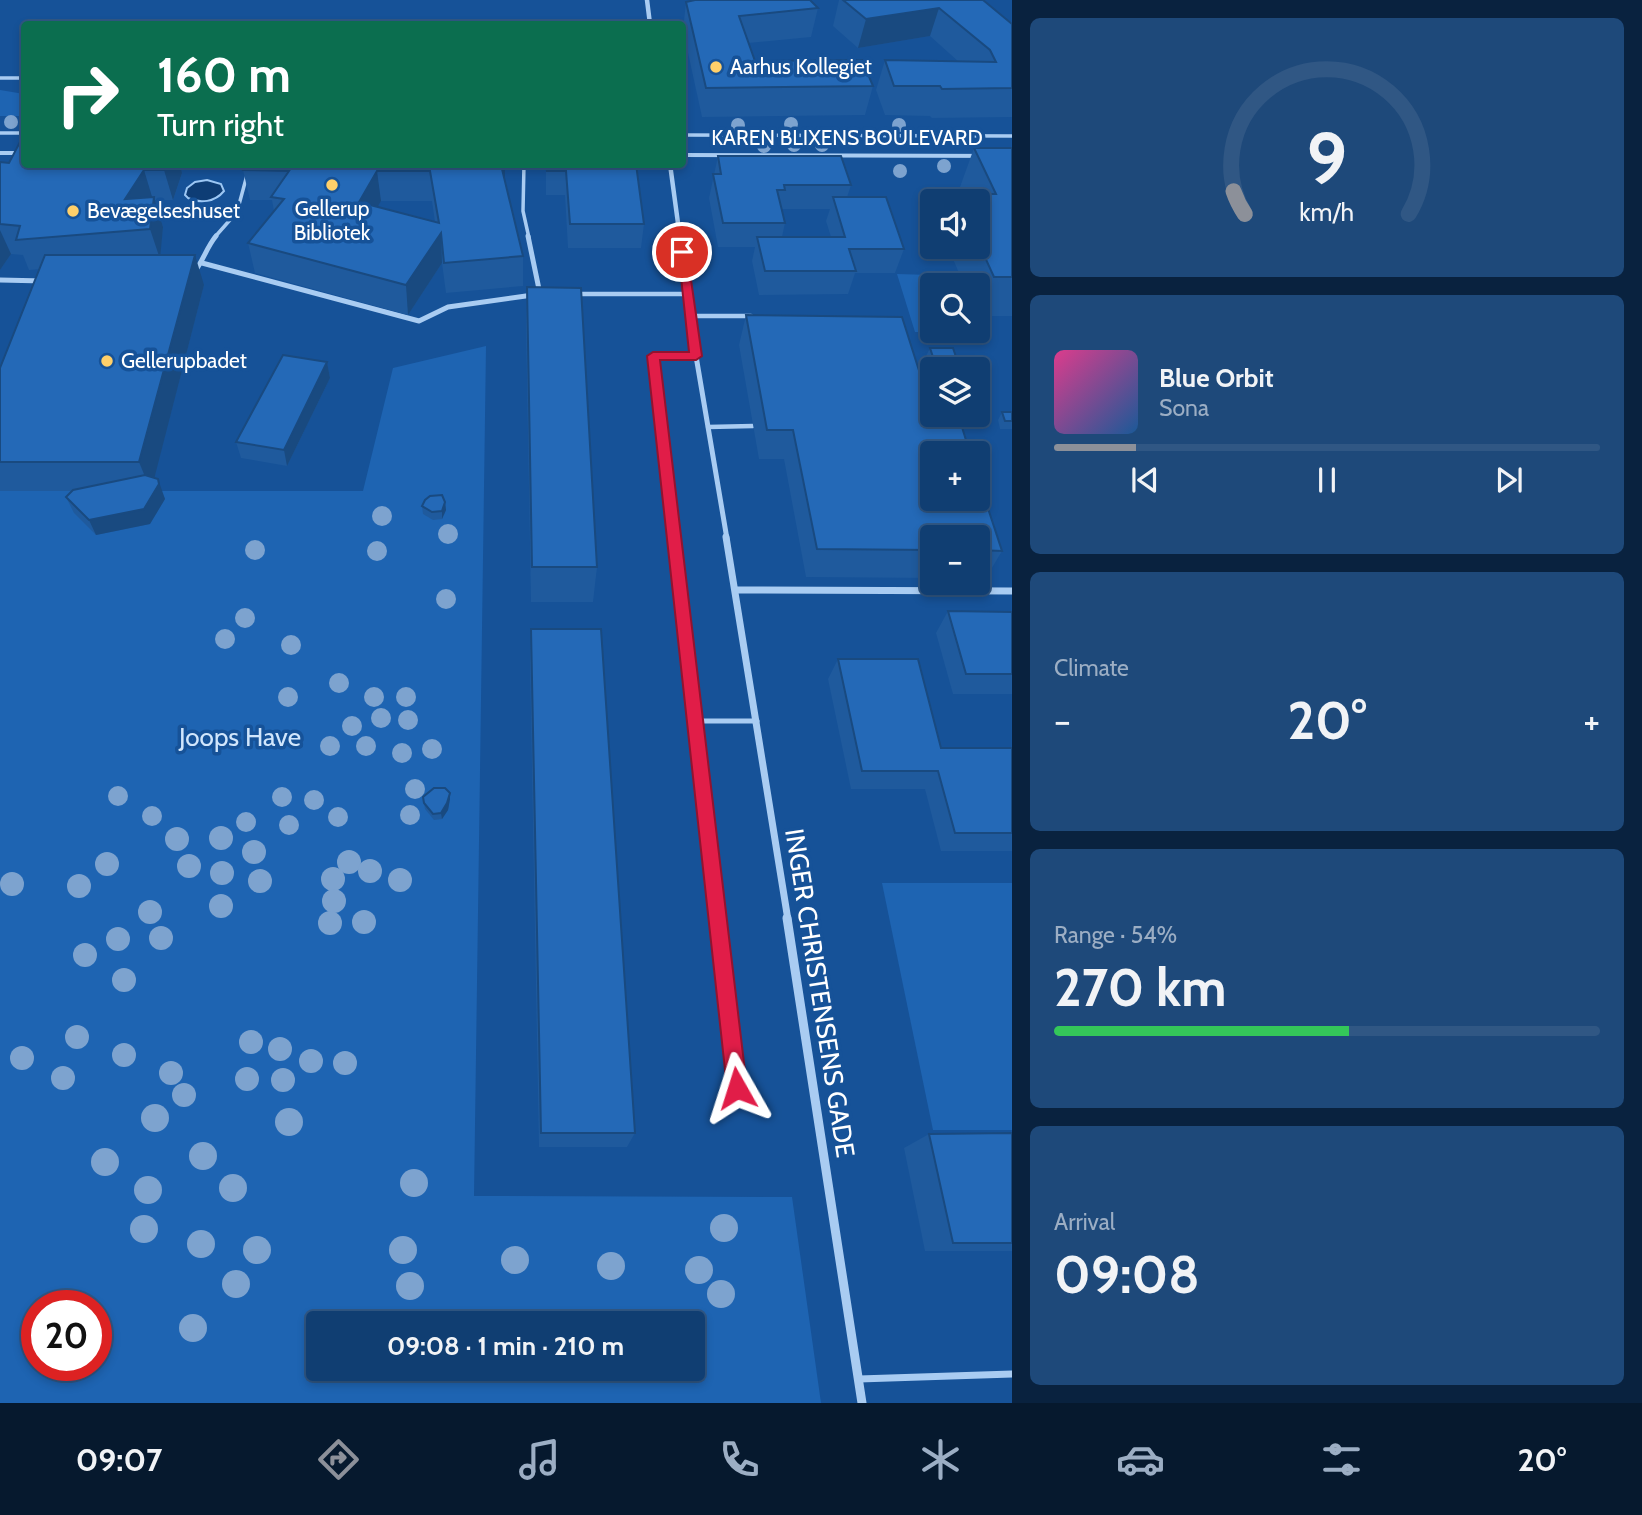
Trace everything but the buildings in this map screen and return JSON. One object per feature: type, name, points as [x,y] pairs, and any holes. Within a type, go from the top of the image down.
[{"type":"street","points":[[647,0],[650,21]]},
{"type":"street","points":[[0,153],[21,153]]},
{"type":"street","name":"KAREN BLIXENS BOULEVARD","points":[[686,155],[1012,156]]},
{"type":"street","points":[[188,276],[195,273],[202,263],[208,245],[237,212],[249,168]]},
{"type":"street","points":[[202,263],[419,321],[448,307],[540,294],[523,211],[524,168]]},
{"type":"street","name":"INGER CHRISTENSENS GADE","points":[[671,168],[696,356],[757,721],[862,1403]]},
{"type":"street","points":[[0,279],[52,281]]},
{"type":"street","points":[[736,590],[1012,591]]},
{"type":"lane","points":[[0,78],[21,78]]},
{"type":"lane","points":[[0,133],[21,133]]},
{"type":"lane","points":[[686,135],[1012,136]]},
{"type":"lane","points":[[540,294],[554,294]]},
{"type":"lane","points":[[567,294],[688,294]]},
{"type":"lane","points":[[691,316],[760,316]]},
{"type":"lane","points":[[696,356],[653,356],[697,721],[737,1088]]},
{"type":"lane","points":[[708,426],[753,426]]},
{"type":"lane","points":[[697,721],[757,721]]},
{"type":"lane","points":[[859,1379],[1012,1374]]},
{"type":"green space","points":[[0,90],[21,94],[21,116],[0,116]]},
{"type":"green space","points":[[897,274],[920,275],[920,332],[915,332]]},
{"type":"green space","name":"Joops Have","points":[[486,346],[474,1196],[792,1197],[821,1403],[0,1403],[0,491],[363,491],[393,368]]},
{"type":"green space","points":[[882,883],[1012,883],[1012,1130],[933,1130]]},
{"type":"shaded area","points":[[207,180],[221,184],[224,191],[207,201],[193,200],[185,195],[187,188],[195,182]]},
{"type":"place","name":"Aarhus Kollegiet","points":[[716,67]]},
{"type":"place","name":"Gellerup Bibliotek","points":[[332,185]]},
{"type":"place","name":"Bevægelseshuset","points":[[73,211]]},
{"type":"place","name":"Gellerupbadet","points":[[107,361]]},
{"type":"route","points":[[682,252],[696,356],[653,356],[697,721],[737,1088]]}]
